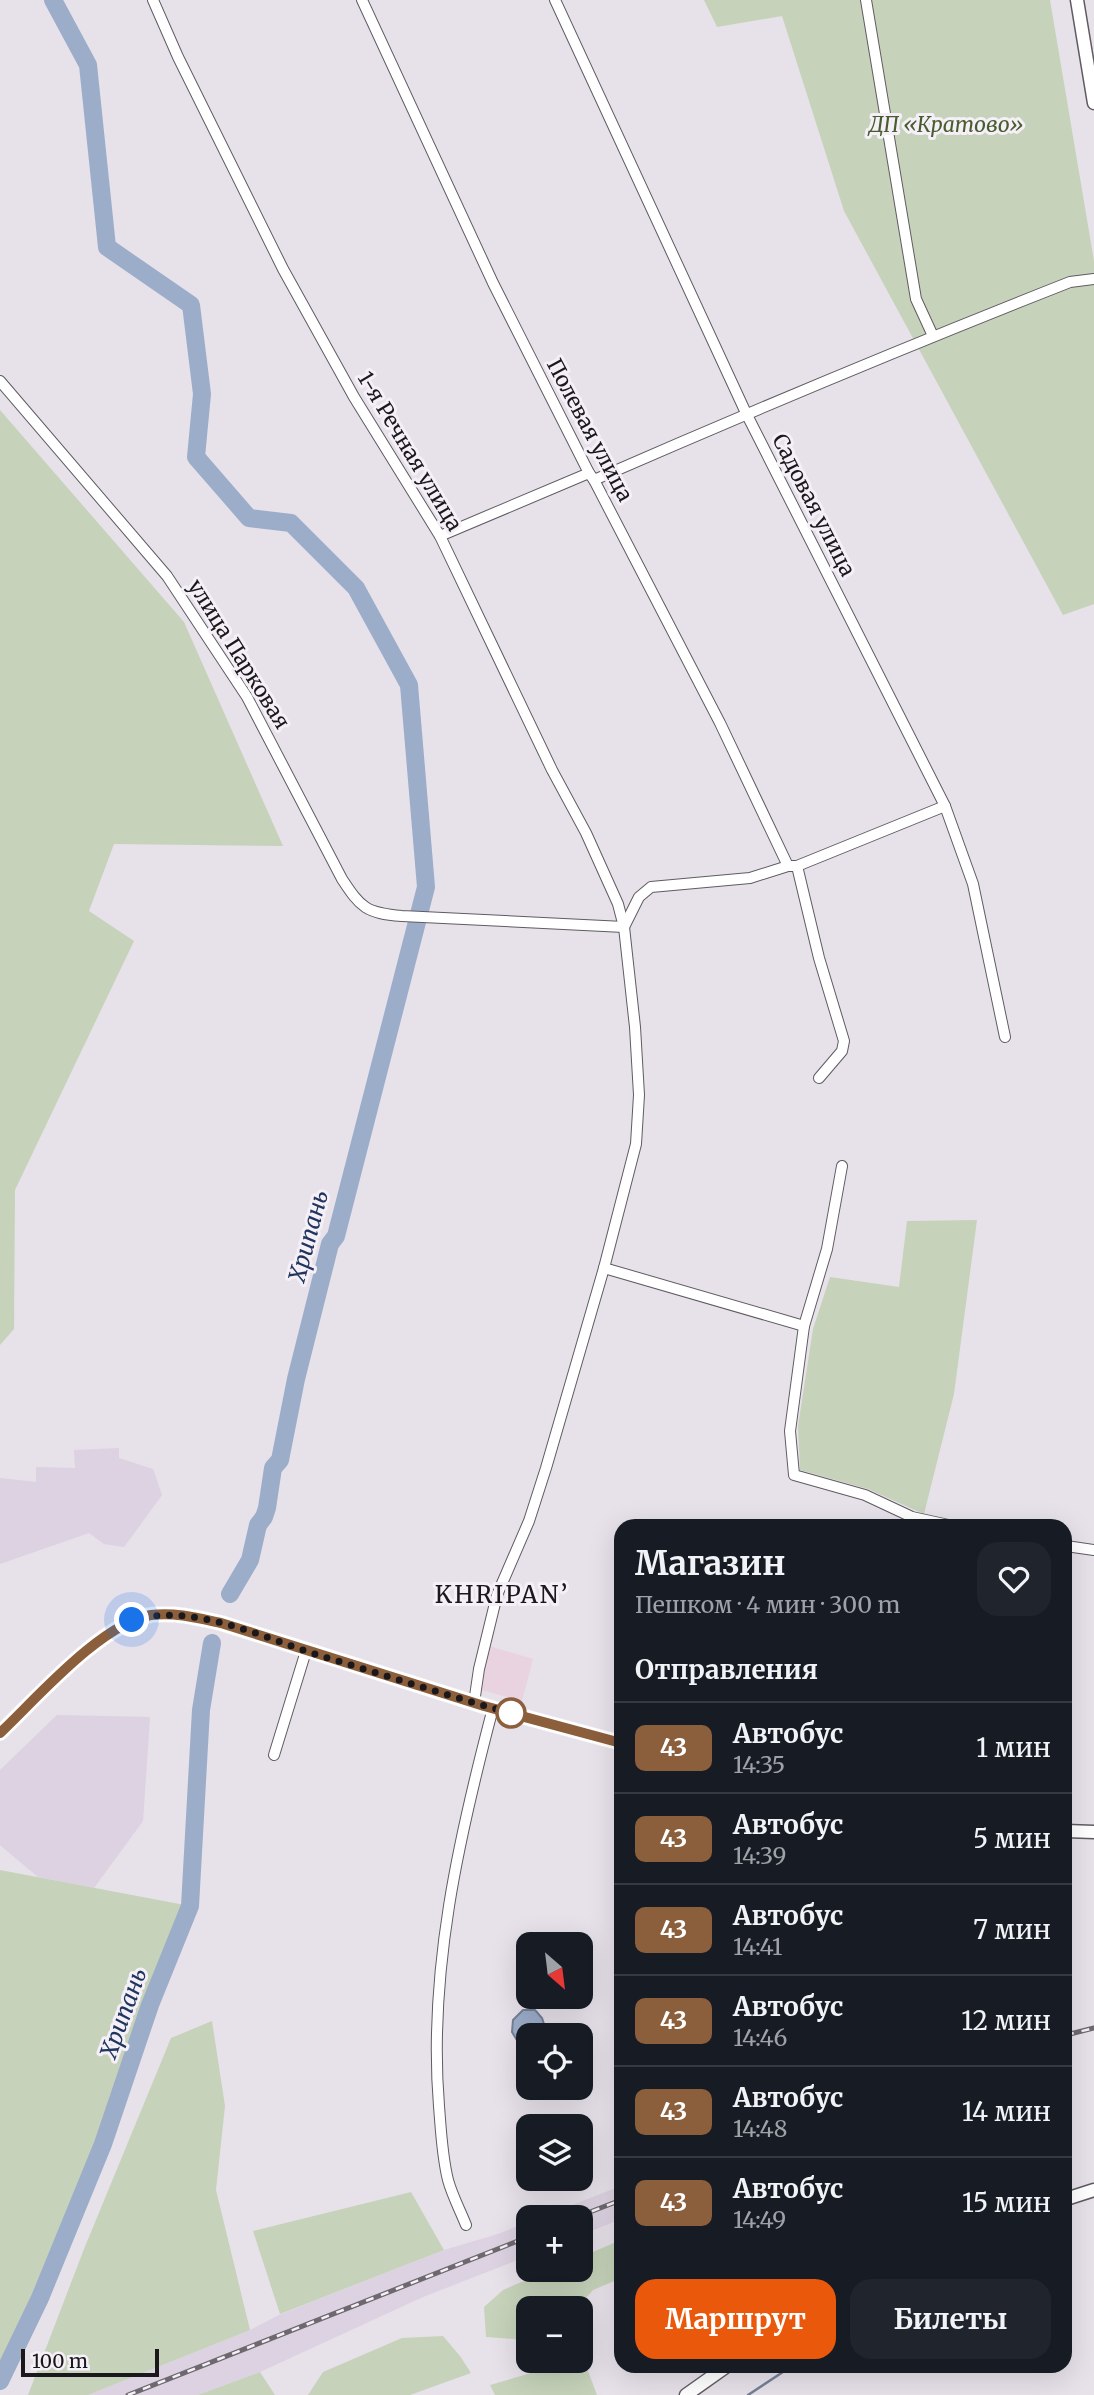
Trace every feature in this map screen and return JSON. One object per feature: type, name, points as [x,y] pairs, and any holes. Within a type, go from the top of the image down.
[{"type":"main road","points":[[1077,0],[1094,103]]},
{"type":"main road","points":[[0,1733],[91,1646],[132,1620],[153,1615],[183,1615],[221,1623],[474,1703],[614,1741]]},
{"type":"main road","points":[[1072,1831],[1094,1832]]},
{"type":"main road","points":[[1072,2197],[1094,2190]]},
{"type":"main road","points":[[686,2395],[717,2373]]},
{"type":"street","name":"1-я Речная улица","points":[[153,0],[178,57],[284,269],[354,397],[440,536],[552,770],[586,833],[618,904],[624,927],[635,1027],[638,1107],[636,1144],[604,1268],[529,1521],[497,1595],[479,1669],[474,1703]]},
{"type":"street","name":"Полевая улица","points":[[362,0],[492,284],[793,866],[844,1041],[842,1051],[819,1077]]},
{"type":"street","name":"Садовая улица","points":[[555,0],[746,413],[945,807],[973,884],[1005,1037]]},
{"type":"street","points":[[866,0],[916,299],[933,336]]},
{"type":"street","points":[[440,536],[1070,282],[1094,279]]},
{"type":"street","name":"улица Парковая","points":[[0,381],[160,567],[247,697],[342,879],[358,903],[383,914],[402,916],[624,927]]},
{"type":"street","points":[[624,927],[639,897],[651,887],[750,878],[793,866],[945,807]]},
{"type":"street","points":[[842,1166],[828,1249],[804,1326],[790,1431],[794,1475],[865,1495],[921,1519]]},
{"type":"street","points":[[604,1268],[804,1326]]},
{"type":"street","points":[[1072,1547],[1094,1549]]},
{"type":"street","points":[[274,1755],[306,1651]]},
{"type":"street","points":[[466,2225],[449,2183],[444,2159],[435,2064],[439,1982],[464,1816],[493,1708]]},
{"type":"shaded area","points":[[119,1448],[119,1458],[153,1469],[162,1495],[124,1547],[104,1544],[89,1533],[0,1564],[0,1478],[36,1482],[36,1467],[75,1468],[74,1450]]},
{"type":"shaded area","points":[[489,1646],[533,1659],[522,1701],[478,1689]]},
{"type":"shaded area","points":[[57,1715],[150,1717],[143,1821],[94,1888],[38,1877],[0,1845],[0,1770]]},
{"type":"shaded area","points":[[614,2189],[614,2222],[593,2230],[593,2205],[572,2205]]},
{"type":"shaded area","points":[[516,2227],[516,2261],[423,2297],[260,2372],[198,2395],[88,2395],[250,2330],[281,2314],[444,2250]]},
{"type":"green space","name":"ДП «Кратово»","points":[[704,0],[1050,0],[1094,261],[1094,604],[1063,615],[844,211],[782,16],[717,27]]},
{"type":"green space","points":[[0,410],[184,622],[283,846],[114,844],[89,911],[134,941],[15,1190],[14,1329],[0,1345]]},
{"type":"green space","points":[[977,1220],[954,1394],[924,1514],[868,1489],[800,1470],[798,1426],[813,1329],[830,1277],[899,1287],[907,1221]]},
{"type":"green space","points":[[0,1870],[190,1906],[150,2005],[103,2144],[40,2298],[0,2381]]},
{"type":"green space","points":[[212,2021],[225,2106],[216,2190],[250,2330],[88,2395],[28,2395],[84,2249],[171,2038]]},
{"type":"green space","points":[[411,2192],[444,2250],[280,2314],[253,2231]]},
{"type":"green space","points":[[614,2243],[614,2281],[593,2290],[588,2296],[516,2296],[516,2340],[486,2337],[484,2307],[503,2290],[522,2282],[593,2282],[593,2252]]},
{"type":"green space","points":[[443,2336],[471,2373],[410,2395],[308,2395],[323,2372],[402,2338]]},
{"type":"green space","points":[[260,2372],[275,2395],[198,2395]]},
{"type":"green space","points":[[531,2373],[589,2373],[597,2395],[495,2395],[490,2385]]},
{"type":"water","points":[[523,2010],[535,2010],[544,2023],[516,2023],[516,2039],[512,2032],[513,2020]]},
{"type":"waterway","points":[[53,0],[88,65],[107,247],[191,305],[202,394],[196,457],[249,518],[291,523],[356,588],[409,685],[426,887],[336,1236],[330,1244],[296,1379],[280,1460],[273,1468],[267,1508],[258,1525],[250,1560],[230,1594]]},
{"type":"waterway","name":"Хрипань","points":[[0,2381],[40,2298],[103,2144],[150,2005],[190,1906],[201,1710],[212,1643]]},
{"type":"waterway","points":[[748,2395],[781,2373]]},
{"type":"railway","points":[[1072,2034],[1094,2028]]},
{"type":"railway","points":[[593,2211],[614,2203]]},
{"type":"railway","points":[[128,2395],[516,2242]]},
{"type":"bus line","name":"43","points":[[0,1733],[91,1646],[122,1624],[153,1615],[183,1615],[221,1623],[484,1706],[614,1741]]},
{"type":"district","name":"KHRIPAN’","points":[[502,1594]]},
{"type":"route","points":[[132,1620],[153,1615],[183,1615],[221,1623],[518,1715],[511,1713]]}]
